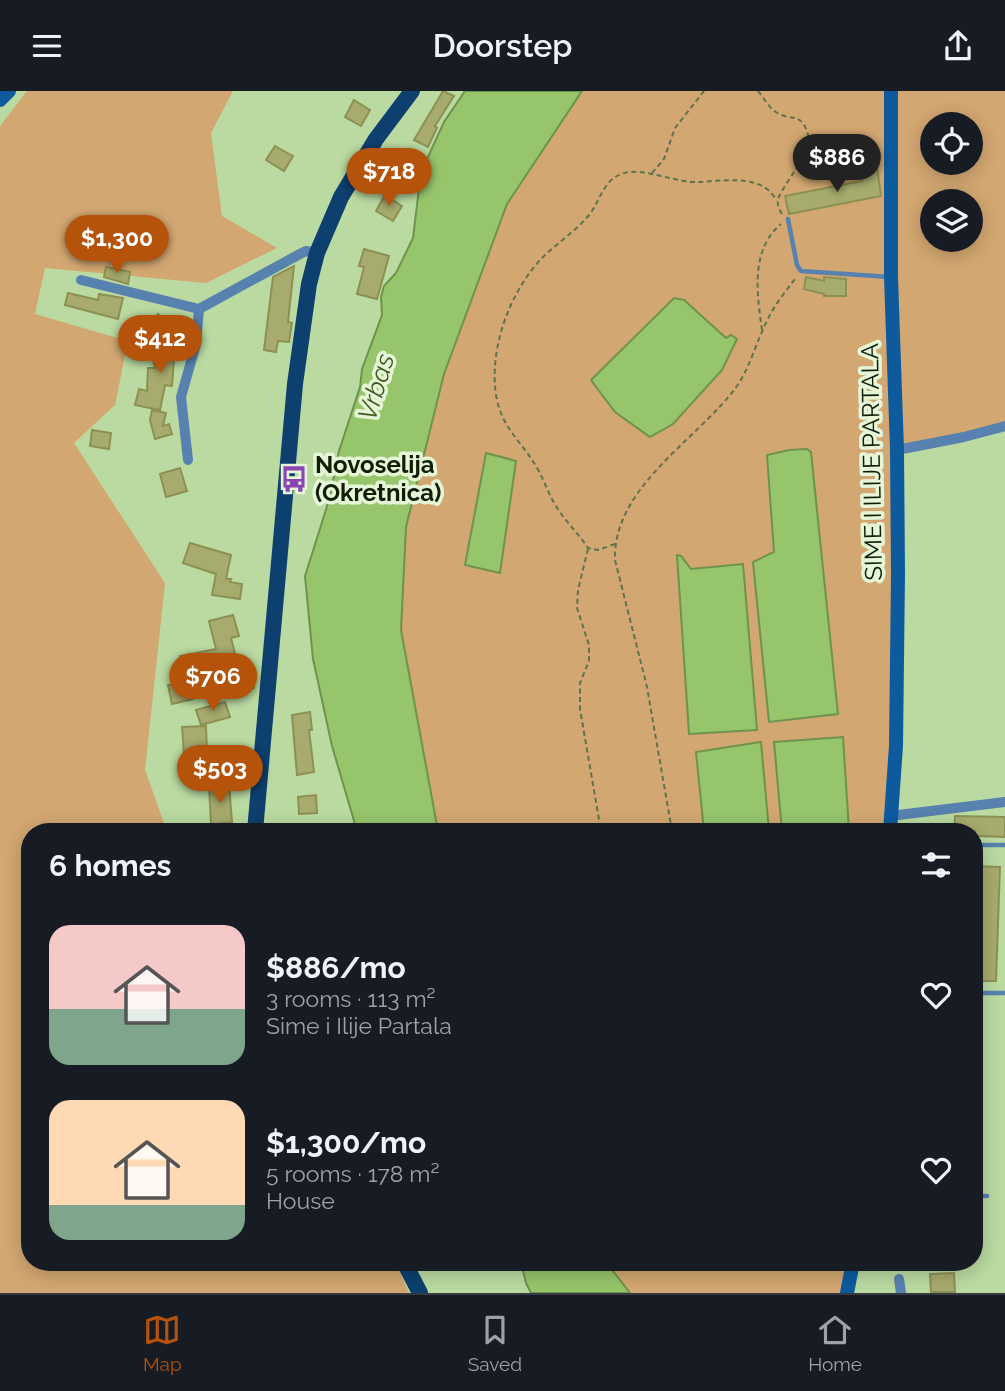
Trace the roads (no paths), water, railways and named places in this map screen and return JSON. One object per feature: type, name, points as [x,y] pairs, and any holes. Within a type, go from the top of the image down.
[{"type":"main road","points":[[256,823],[304,309],[317,253],[334,212],[353,175],[382,130],[412,91]]},
{"type":"main road","points":[[408,1271],[419,1293]]},
{"type":"street","points":[[0,100],[9,91]]},
{"type":"street","name":"SIME I ILIJE PARTALA","points":[[891,91],[891,277],[897,450],[897,719],[891,823]]},
{"type":"street","points":[[81,280],[199,309],[306,251],[317,253]]},
{"type":"street","points":[[188,460],[181,397],[197,344],[199,309]]},
{"type":"street","points":[[897,450],[1005,426]]},
{"type":"street","points":[[901,823],[1005,802]]},
{"type":"street","points":[[846,1293],[851,1271]]},
{"type":"street","points":[[899,1279],[901,1293]]},
{"type":"lane","points":[[788,219],[797,265],[801,271],[891,277]]},
{"type":"lane","points":[[983,845],[1005,845]]},
{"type":"lane","points":[[983,993],[1005,993]]},
{"type":"water","name":"Vrbas","points":[[465,91],[582,91],[507,204],[444,374],[406,527],[401,630],[437,823],[355,823],[332,746],[313,659],[305,576],[329,500],[339,451],[360,387],[362,369],[382,315],[381,297],[384,286],[396,273],[413,238],[421,172],[444,122]]},
{"type":"water","points":[[674,298],[684,300],[726,338],[731,335],[737,339],[722,370],[673,424],[650,437],[615,412],[591,380]]},
{"type":"water","points":[[807,449],[811,452],[838,714],[769,722],[753,562],[774,552],[767,455]]},
{"type":"water","points":[[486,453],[516,461],[500,573],[465,565]]},
{"type":"water","points":[[677,555],[681,556],[691,569],[743,564],[757,730],[689,734]]},
{"type":"water","points":[[843,737],[848,823],[781,823],[774,742]]},
{"type":"water","points":[[761,742],[768,823],[703,823],[696,752]]},
{"type":"water","points":[[523,1271],[613,1271],[630,1293],[531,1293]]},
{"type":"place","name":"Novoselija (Okretnica)","points":[[294,479]]}]
